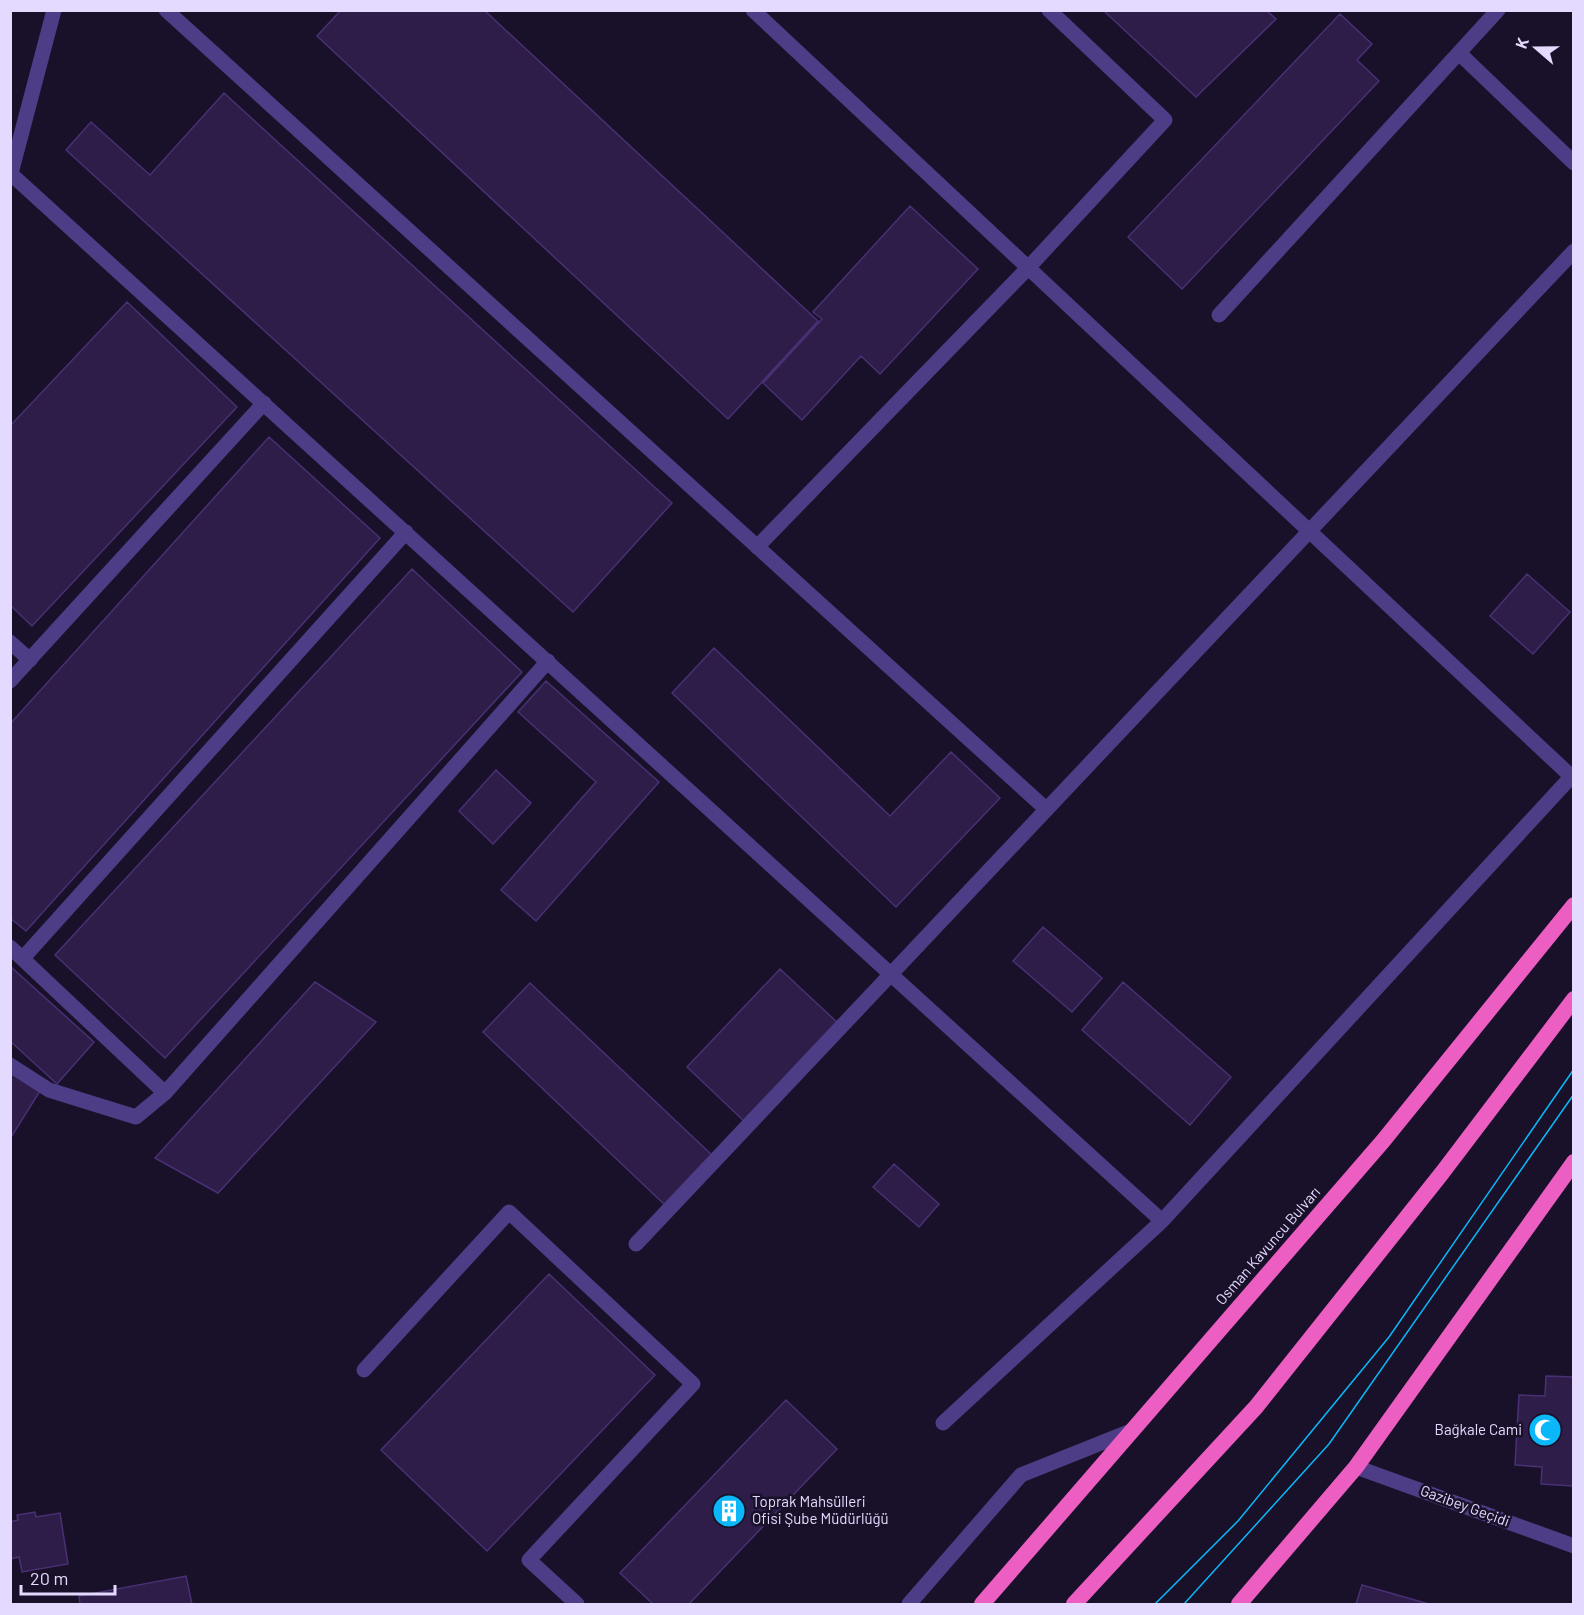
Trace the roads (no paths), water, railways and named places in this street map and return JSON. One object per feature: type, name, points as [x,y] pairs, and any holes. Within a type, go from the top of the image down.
[{"type":"highway","name":"Osman Kavuncu Bulvarı","points":[[982,1605],[1383,1141],[1574,905]]},
{"type":"highway","points":[[1074,1605],[1256,1407],[1442,1173],[1574,999]]},
{"type":"highway","points":[[1239,1605],[1356,1467],[1574,1162]]},
{"type":"street","points":[[54,10],[11,176],[892,972],[1162,1221]]},
{"type":"street","points":[[166,10],[1046,809]]},
{"type":"street","points":[[753,10],[1572,778],[1162,1221],[943,1423]]},
{"type":"street","points":[[757,547],[1028,268],[1165,120],[1049,10]]},
{"type":"street","points":[[1219,315],[1498,10]]},
{"type":"street","points":[[1459,53],[1574,163]]},
{"type":"street","points":[[636,1244],[1574,251]]},
{"type":"street","points":[[10,681],[264,403]]},
{"type":"street","points":[[23,958],[406,532]]},
{"type":"street","points":[[10,642],[30,660]]},
{"type":"street","points":[[10,1065],[49,1090],[136,1117],[165,1094],[548,661]]},
{"type":"street","points":[[10,947],[165,1094]]},
{"type":"street","points":[[364,1370],[509,1212],[693,1384],[530,1560],[577,1605]]},
{"type":"street","points":[[909,1605],[1021,1475],[1131,1431]]},
{"type":"street","name":"Gazibey Geçidi","points":[[1356,1467],[1574,1546]]},
{"type":"tram line","points":[[1155,1604],[1238,1521],[1389,1337],[1574,1069]]},
{"type":"tram line","points":[[1184,1604],[1329,1444],[1574,1094]]},
{"type":"place","name":"Bağkale Cami","points":[[1545,1430]]},
{"type":"place","name":"Toprak Mahsülleri Ofisi Şube Müdürlüğü","points":[[729,1511]]}]
